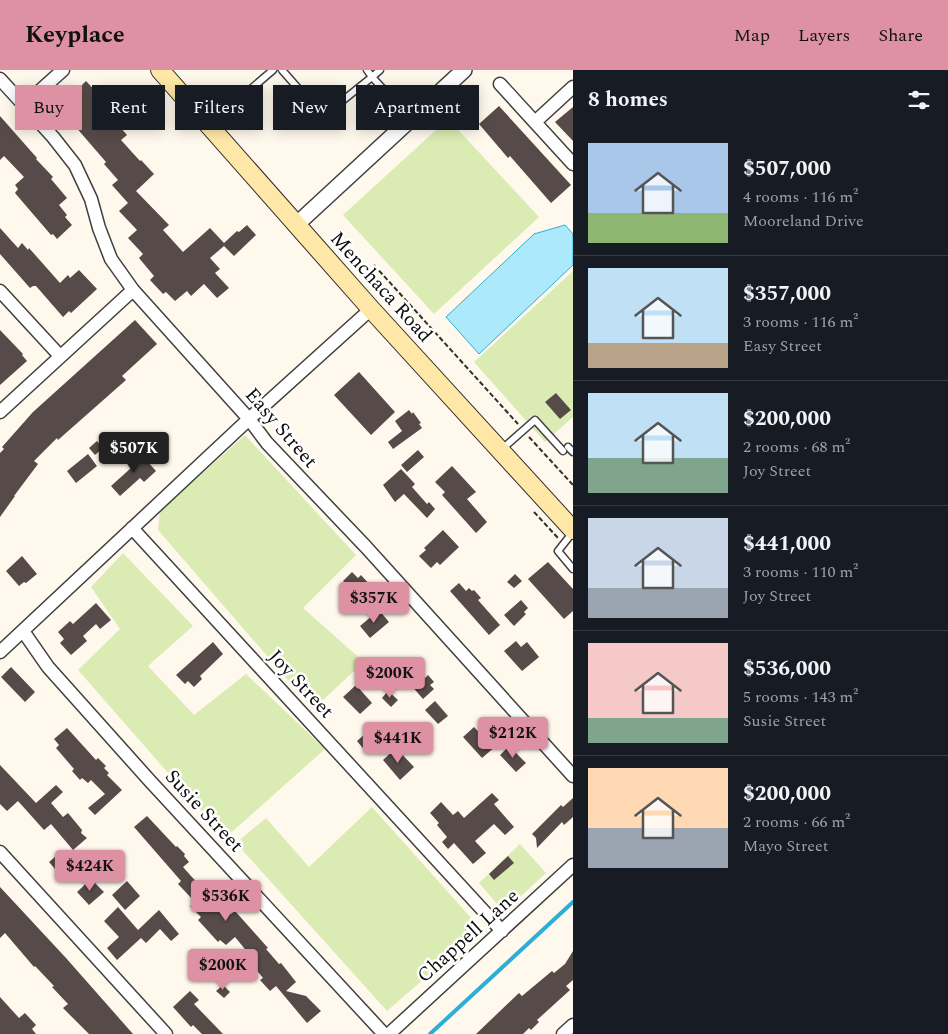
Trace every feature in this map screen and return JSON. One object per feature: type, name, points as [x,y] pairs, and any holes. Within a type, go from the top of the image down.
[{"type":"main road","name":"Menchaca Road","points":[[160,70],[175,87]]},
{"type":"main road","name":"Menchaca Road","points":[[213,130],[371,309],[500,450],[570,535]]},
{"type":"street","points":[[47,85],[63,70]]},
{"type":"street","points":[[448,85],[464,70]]},
{"type":"street","name":"Easy Street","points":[[0,79],[15,96]]},
{"type":"street","points":[[500,84],[573,164]]},
{"type":"street","points":[[535,122],[573,87]]},
{"type":"street","name":"Easy Street","points":[[46,130],[75,164],[92,199],[99,228],[111,259],[133,290],[249,419],[267,443],[366,547],[573,776]]},
{"type":"street","points":[[296,225],[399,130]]},
{"type":"street","points":[[0,412],[133,290]]},
{"type":"street","points":[[0,291],[60,356]]},
{"type":"street","points":[[0,652],[249,419],[371,309]]},
{"type":"street","name":"Joy Street","points":[[132,528],[502,931]]},
{"type":"street","name":"Susie Street","points":[[23,631],[48,667],[150,781],[308,949],[384,1034]]},
{"type":"street","points":[[0,852],[166,1034]]},
{"type":"street","name":"Chappell Lane","points":[[388,1034],[573,865]]},
{"type":"lane","points":[[256,85],[273,70]]},
{"type":"lane","points":[[282,70],[318,112],[326,114],[380,70]]},
{"type":"lane","points":[[367,70],[380,85]]},
{"type":"lane","points":[[500,450],[535,420],[568,450]]},
{"type":"lane","points":[[570,535],[558,551],[573,569]]},
{"type":"path","points":[[374,264],[573,485]]},
{"type":"path","points":[[534,512],[570,535]]},
{"type":"green space","points":[[436,130],[458,130],[539,217],[434,314],[343,215]]},
{"type":"green space","points":[[573,271],[573,417],[545,442],[474,362]]},
{"type":"green space","points":[[245,435],[356,555],[303,608],[364,662],[313,709],[158,530],[160,511]]},
{"type":"green space","points":[[123,553],[193,626],[148,666],[194,715],[246,674],[325,749],[225,838],[78,670],[120,629],[91,587]]},
{"type":"green space","points":[[372,807],[481,929],[387,1011],[236,843],[266,818],[309,867]]},
{"type":"green space","points":[[520,844],[546,873],[504,912],[479,883]]},
{"type":"water","points":[[565,225],[573,234],[573,265],[479,354],[446,317],[534,234]]},
{"type":"building","points":[[86,81],[92,87],[92,130],[123,130],[127,135],[121,140],[154,174],[136,191],[169,225],[163,230],[183,252],[210,228],[224,243],[247,225],[256,235],[234,256],[224,246],[210,258],[220,269],[215,273],[229,288],[217,298],[204,284],[191,296],[187,291],[175,301],[166,292],[163,294],[150,280],[154,276],[139,258],[143,254],[128,238],[137,230],[119,211],[128,203],[112,185],[118,180],[104,164],[106,162],[78,130],[82,130],[82,85]]},
{"type":"building","points":[[499,106],[571,185],[551,203],[479,124]]},
{"type":"building","points":[[573,107],[573,141],[555,122]]},
{"type":"building","points":[[0,116],[53,177],[51,179],[67,198],[59,205],[67,215],[65,217],[72,225],[57,239],[53,234],[51,235],[15,193],[18,189],[15,185],[24,177],[4,156],[0,160]]},
{"type":"building","points":[[0,228],[18,248],[22,243],[28,250],[29,248],[60,283],[68,275],[70,278],[79,270],[97,289],[71,313],[69,311],[63,317],[36,286],[30,288],[0,254]]},
{"type":"building","points":[[135,320],[157,344],[122,376],[126,380],[58,440],[57,438],[34,461],[38,464],[0,517],[0,453],[4,449],[2,447],[33,412]]},
{"type":"building","points":[[0,330],[23,354],[27,361],[0,385]]},
{"type":"building","points":[[359,372],[395,412],[371,435],[334,395]]},
{"type":"building","points":[[556,393],[571,410],[560,419],[545,402]]},
{"type":"building","points":[[409,410],[412,414],[413,412],[421,423],[419,424],[422,428],[393,449],[388,442],[402,431],[395,421]]},
{"type":"building","points":[[97,441],[103,448],[95,455],[89,448]]},
{"type":"building","points":[[418,450],[424,457],[407,472],[401,465]]},
{"type":"building","points":[[139,452],[156,471],[144,482],[140,478],[120,496],[111,486],[131,468],[127,463]]},
{"type":"building","points":[[88,454],[97,466],[76,483],[67,471]]},
{"type":"building","points":[[452,466],[476,492],[467,499],[487,522],[476,533],[442,495],[445,492],[435,482]]},
{"type":"building","points":[[401,469],[415,484],[412,487],[427,504],[429,502],[435,509],[427,518],[404,494],[395,502],[383,485]]},
{"type":"building","points":[[443,530],[459,547],[440,565],[437,562],[431,568],[419,556],[426,550],[424,548]]},
{"type":"building","points":[[22,556],[37,574],[19,586],[6,571]]},
{"type":"building","points":[[548,562],[573,589],[573,611],[564,619],[528,579]]},
{"type":"building","points":[[352,572],[358,578],[361,575],[370,585],[367,588],[372,593],[363,602],[343,581]]},
{"type":"building","points":[[515,574],[522,581],[514,588],[507,582]]},
{"type":"building","points":[[459,583],[466,591],[469,588],[472,591],[474,590],[481,598],[478,600],[500,625],[489,635],[450,591]]},
{"type":"building","points":[[521,600],[528,608],[524,612],[526,614],[514,626],[504,615]]},
{"type":"building","points":[[96,603],[111,620],[100,629],[96,624],[83,636],[87,641],[71,655],[60,643],[64,639],[58,632],[70,621],[73,624]]},
{"type":"building","points":[[379,610],[389,622],[370,638],[360,626]]},
{"type":"building","points":[[516,641],[521,647],[527,642],[539,657],[522,671],[504,651]]},
{"type":"building","points":[[213,642],[223,654],[200,676],[202,679],[194,687],[188,681],[185,684],[176,675]]},
{"type":"building","points":[[11,667],[35,692],[25,702],[1,677]]},
{"type":"building","points":[[416,668],[425,678],[428,675],[434,682],[430,685],[434,689],[423,699],[405,678]]},
{"type":"building","points":[[356,685],[372,703],[360,714],[343,697]]},
{"type":"building","points":[[388,691],[398,700],[391,707],[382,698]]},
{"type":"building","points":[[435,701],[448,716],[438,724],[425,710]]},
{"type":"building","points":[[474,727],[487,741],[490,739],[496,746],[482,758],[463,737]]},
{"type":"building","points":[[67,728],[96,760],[98,758],[106,766],[104,768],[109,773],[107,775],[122,790],[95,815],[88,808],[105,794],[91,780],[88,783],[82,778],[80,780],[72,771],[74,769],[56,748],[59,745],[54,739]]},
{"type":"building","points":[[366,733],[375,744],[366,752],[357,741]]},
{"type":"building","points":[[509,746],[526,763],[516,772],[500,755]]},
{"type":"building","points":[[396,748],[414,767],[400,780],[383,760]]},
{"type":"building","points":[[0,765],[36,803],[56,785],[63,792],[51,803],[63,817],[68,813],[82,830],[81,833],[87,838],[73,850],[51,824],[44,830],[18,801],[7,811],[0,804]]},
{"type":"building","points":[[492,793],[499,800],[494,804],[514,827],[505,835],[494,824],[475,841],[486,853],[473,864],[454,843],[448,849],[442,842],[447,837],[437,825],[439,823],[430,813],[441,802],[453,815],[458,811],[464,818]]},
{"type":"building","points":[[573,798],[573,817],[564,825],[562,822],[537,848],[536,838],[532,834],[561,805],[563,807]]},
{"type":"building","points":[[147,816],[185,854],[184,856],[189,862],[183,867],[191,876],[219,905],[231,914],[235,911],[268,948],[266,949],[279,964],[281,963],[296,982],[286,991],[306,996],[321,1011],[307,1023],[276,986],[270,991],[260,980],[263,978],[245,956],[249,954],[235,937],[226,945],[220,940],[218,942],[198,920],[201,917],[190,906],[195,902],[178,884],[181,881],[134,827]]},
{"type":"building","points":[[63,850],[78,864],[61,876],[49,862]]},
{"type":"building","points":[[100,852],[115,866],[99,881],[86,865]]},
{"type":"building","points":[[508,856],[514,863],[494,880],[489,874]]},
{"type":"building","points":[[91,879],[104,892],[89,905],[77,892]]},
{"type":"building","points":[[127,881],[140,896],[125,910],[112,895]]},
{"type":"building","points":[[0,887],[133,1034],[89,1034],[63,1008],[68,1004],[52,987],[54,986],[34,967],[5,933],[0,938]]},
{"type":"building","points":[[118,907],[138,930],[159,910],[179,934],[171,941],[160,929],[146,943],[141,938],[117,960],[107,948],[119,937],[104,921]]},
{"type":"building","points":[[573,951],[573,980],[566,986],[570,990],[537,1020],[539,1022],[531,1030],[529,1028],[523,1034],[476,1034],[519,993],[522,996],[552,971],[554,973],[565,964]]},
{"type":"building","points":[[223,985],[230,992],[224,998],[216,991]]},
{"type":"building","points":[[190,991],[199,1000],[194,1004],[223,1034],[202,1034],[193,1025],[191,1027],[173,1007]]},
{"type":"building","points":[[0,997],[19,1018],[25,1013],[36,1025],[32,1029],[36,1034],[0,1034]]},
{"type":"waterway","points":[[430,1034],[573,902]]}]
